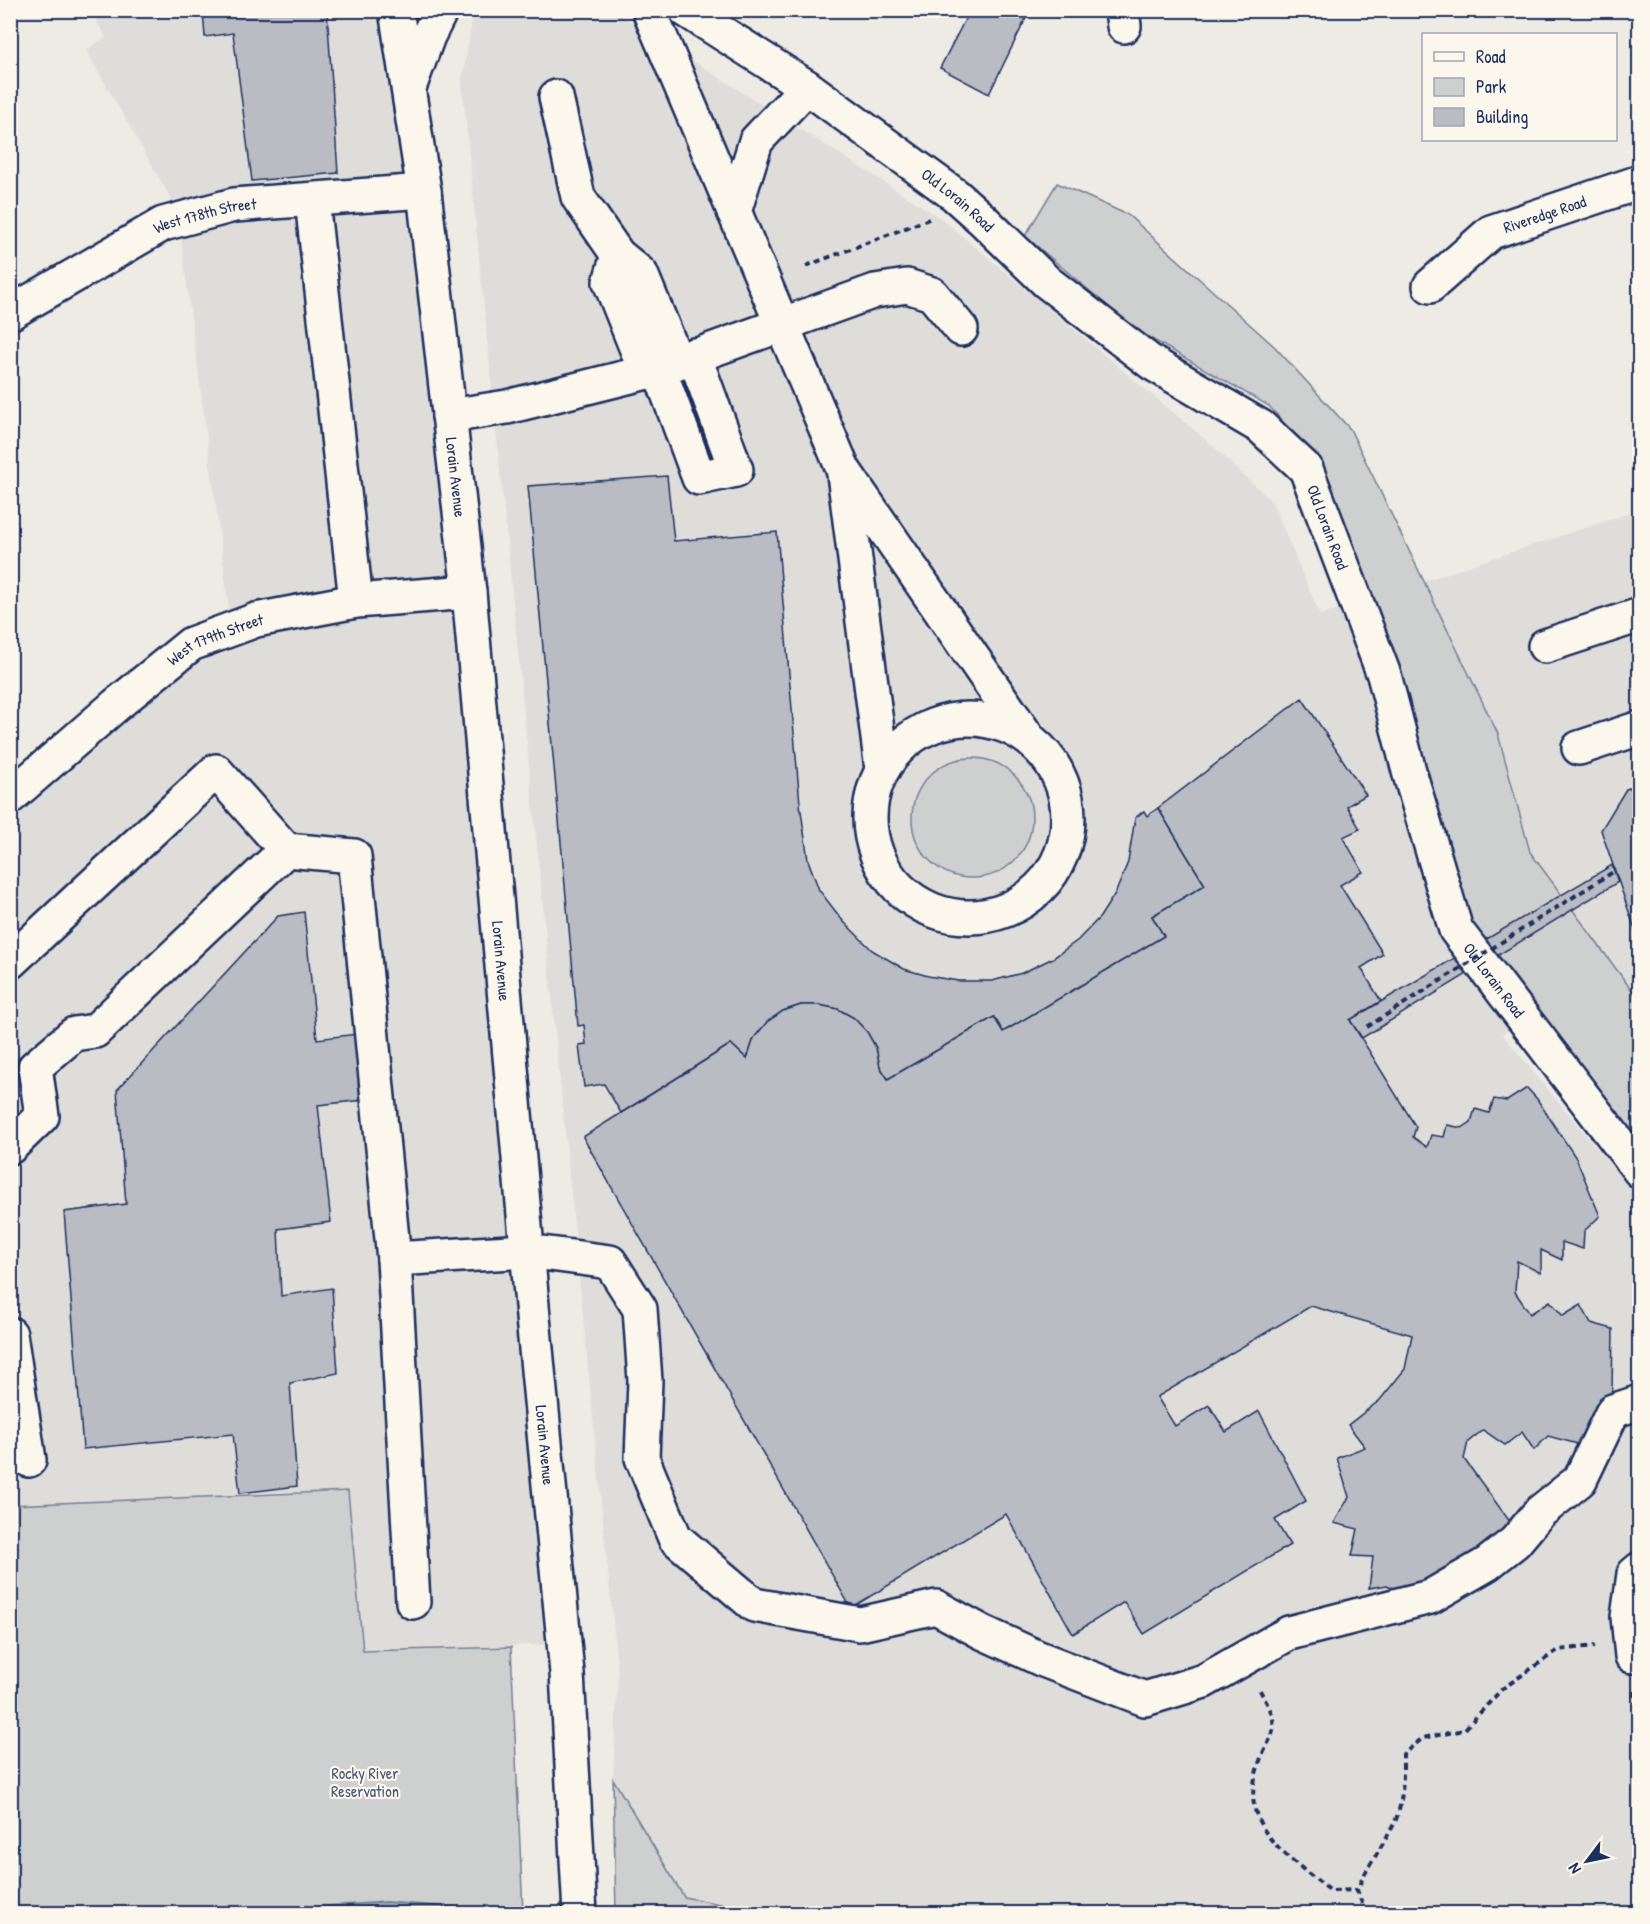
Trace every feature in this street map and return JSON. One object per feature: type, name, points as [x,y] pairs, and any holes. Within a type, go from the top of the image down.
[{"type":"street","name":"Lorain Avenue","points":[[396,10],[424,191],[469,592],[567,1673],[580,1914]]},
{"type":"street","points":[[408,90],[428,36],[441,10]]},
{"type":"street","points":[[649,10],[843,469],[1026,735],[1050,758],[1065,788],[1070,820],[1064,852],[1047,882],[1023,903],[993,916],[960,918],[928,909],[900,891],[881,864],[871,833],[871,800],[882,769],[903,743],[931,726],[963,718],[996,721],[1026,735]]},
{"type":"street","name":"Old Lorain Road","points":[[686,10],[807,87],[955,195],[1056,289],[1152,363],[1261,427],[1306,469],[1384,675],[1409,771],[1456,930],[1640,1171]]},
{"type":"street","points":[[734,212],[756,141],[807,87]]},
{"type":"street","points":[[556,97],[578,197],[618,255],[641,274],[669,364]]},
{"type":"street","name":"Riveredge Road","points":[[1430,286],[1491,232],[1640,182]]},
{"type":"street","name":"West 178th Street","points":[[10,314],[163,224],[234,205],[424,191]]},
{"type":"street","points":[[312,200],[356,601]]},
{"type":"street","points":[[449,416],[507,407],[669,364],[875,291],[907,286],[932,294],[961,330]]},
{"type":"street","points":[[843,469],[882,769]]},
{"type":"street","name":"West 179th Street","points":[[10,797],[116,705],[191,644],[256,620],[356,601],[469,592]]},
{"type":"street","points":[[1545,646],[1640,615]]},
{"type":"street","points":[[1579,748],[1640,728]]},
{"type":"street","points":[[10,962],[216,771],[286,850],[354,856],[394,1259],[413,1602]]},
{"type":"street","points":[[10,1147],[42,1116],[35,1067],[74,1034],[95,1031],[286,850]]},
{"type":"street","points":[[394,1259],[527,1251],[610,1262],[640,1309],[645,1381],[642,1458],[675,1538],[754,1605],[860,1624],[936,1607],[982,1632],[1041,1659],[1145,1699],[1204,1681],[1289,1633],[1430,1597],[1487,1564],[1515,1542],[1540,1512],[1580,1480],[1613,1411],[1640,1402]]},
{"type":"street","points":[[10,1334],[29,1460]]},
{"type":"street","points":[[1632,1656],[1628,1617],[1634,1574],[1640,1569]]},
{"type":"path","points":[[806,266],[936,217]]},
{"type":"path","points":[[1367,1027],[1613,872]]},
{"type":"path","points":[[1366,1914],[1357,1890],[1366,1870],[1395,1822],[1403,1786],[1403,1754],[1423,1738],[1464,1730],[1502,1689],[1558,1650],[1594,1646],[1632,1656],[1640,1764]]},
{"type":"path","points":[[1245,1659],[1273,1717],[1273,1737],[1264,1752],[1253,1789],[1256,1816],[1268,1836],[1330,1891],[1357,1890]]},
{"type":"shaded area","points":[[91,11],[391,11],[463,619],[556,1644],[363,1651],[348,1491],[11,1505],[10,794],[230,615],[177,209],[86,50],[106,37]]},
{"type":"shaded area","points":[[483,11],[614,11],[942,219],[1213,446],[1272,502],[1320,615],[1639,510],[1639,1000],[1615,967],[1502,1034],[1639,1199],[1639,1913],[767,1914],[684,1897],[613,1779],[618,1673],[462,82],[472,21]]},
{"type":"shaded area","points":[[386,1902],[525,1913],[227,1913]]},
{"type":"green space","points":[[1057,183],[1128,215],[1275,347],[1350,429],[1498,734],[1530,852],[1639,1000],[1639,1182],[1456,939],[1316,458],[1269,406],[1136,330],[1025,236]]},
{"type":"green space","points":[[972,758],[995,762],[1015,775],[1028,795],[1032,818],[1028,841],[1015,861],[995,874],[972,878],[949,874],[929,861],[916,841],[912,818],[916,795],[929,775],[949,762]]},
{"type":"green space","name":"Rocky River Reservation","points":[[348,1491],[363,1651],[511,1647],[523,1913],[11,1913],[10,1505]]},
{"type":"green space","points":[[613,1779],[684,1897],[767,1913],[616,1913]]},
{"type":"building","points":[[203,10],[327,10],[338,173],[252,181],[233,33],[205,37]]},
{"type":"building","points":[[970,10],[1030,10],[989,94],[940,68]]},
{"type":"building","points":[[667,476],[674,541],[777,532],[800,804],[808,860],[819,890],[843,921],[872,950],[904,969],[958,981],[992,981],[1022,973],[1053,958],[1078,940],[1100,917],[1116,892],[1128,862],[1135,818],[1144,811],[1147,816],[1158,808],[1205,885],[1152,916],[1164,936],[1003,1032],[994,1017],[888,1079],[880,1067],[876,1048],[867,1032],[854,1018],[838,1009],[819,1005],[801,1005],[783,1011],[767,1022],[754,1038],[747,1059],[731,1044],[621,1113],[604,1084],[584,1087],[579,1045],[586,1044],[584,1025],[578,1026],[528,486]]},
{"type":"building","points":[[1302,698],[1366,795],[1347,806],[1360,829],[1343,837],[1363,872],[1340,885],[1383,954],[1361,968],[1381,1001],[1350,1020],[1416,1127],[1413,1137],[1427,1147],[1431,1135],[1444,1137],[1447,1125],[1462,1128],[1471,1122],[1475,1109],[1489,1113],[1494,1099],[1507,1101],[1527,1088],[1537,1099],[1576,1158],[1600,1216],[1584,1231],[1583,1249],[1562,1242],[1562,1260],[1541,1250],[1541,1273],[1517,1261],[1515,1292],[1530,1314],[1550,1301],[1563,1316],[1581,1305],[1591,1323],[1613,1329],[1612,1390],[1589,1447],[1548,1436],[1534,1450],[1522,1432],[1505,1445],[1483,1430],[1468,1442],[1464,1459],[1514,1527],[1459,1567],[1406,1594],[1387,1585],[1369,1588],[1373,1557],[1352,1556],[1358,1529],[1334,1523],[1349,1497],[1337,1458],[1365,1447],[1348,1425],[1380,1400],[1405,1369],[1412,1335],[1311,1306],[1157,1397],[1175,1426],[1209,1405],[1226,1432],[1259,1411],[1306,1501],[1275,1520],[1290,1545],[1144,1634],[1124,1602],[1073,1634],[1006,1514],[851,1608],[583,1137],[731,1044],[747,1059],[754,1038],[767,1022],[783,1011],[801,1005],[819,1005],[838,1009],[854,1018],[867,1032],[876,1048],[880,1067],[888,1079],[994,1017],[1003,1032],[1164,936],[1152,916],[1205,885],[1158,808]]},
{"type":"building","points":[[1640,785],[1640,944],[1601,830],[1626,789]]},
{"type":"building","points":[[1612,865],[1618,882],[1362,1038],[1350,1020]]},
{"type":"building","points":[[304,912],[317,1039],[357,1034],[364,1100],[318,1105],[331,1222],[278,1229],[281,1296],[332,1288],[338,1373],[290,1383],[297,1486],[240,1493],[233,1434],[83,1449],[64,1212],[126,1204],[117,1090],[278,916]]}]
